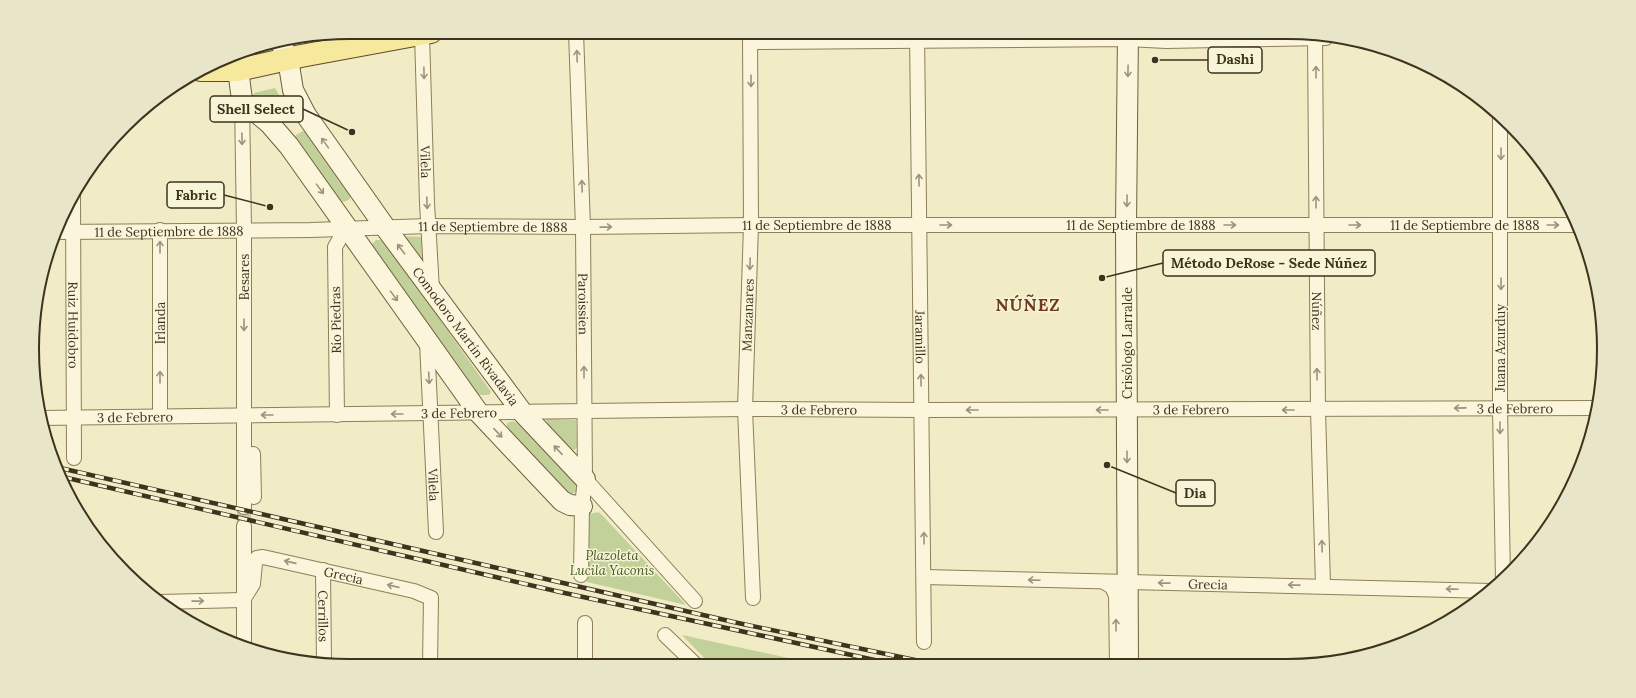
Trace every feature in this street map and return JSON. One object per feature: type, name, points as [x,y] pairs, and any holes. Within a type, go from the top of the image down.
[{"type":"main road","points":[[237,62],[285,51],[379,39]]},
{"type":"street","name":"Vilela","points":[[426,39],[428,226],[432,290]]},
{"type":"street","name":"Paroissien","points":[[576,39],[583,227],[585,479],[582,506],[581,575]]},
{"type":"street","name":"Manzanares","points":[[750,39],[751,225],[745,409],[753,598]]},
{"type":"street","name":"Jaramillo","points":[[917,39],[924,642]]},
{"type":"street","name":"Crisólogo Larralde","points":[[1128,39],[1126,225],[1128,659]]},
{"type":"street","points":[[1153,39],[1166,41],[1268,39]]},
{"type":"street","name":"Núñez","points":[[1319,41],[1316,225],[1318,410],[1323,585]]},
{"type":"street","name":"Comodoro Martín Rivadavia","points":[[285,51],[293,90],[306,114],[385,227],[522,412],[695,600]]},
{"type":"street","points":[[237,62],[242,100],[270,124],[289,146],[478,412],[562,501],[570,505],[582,506]]},
{"type":"street","name":"Besares","points":[[242,100],[244,230],[244,507]]},
{"type":"street","points":[[270,124],[284,130],[292,130],[301,125],[306,114]]},
{"type":"street","name":"Juana Azurduy","points":[[1500,124],[1500,408],[1503,571]]},
{"type":"street","name":"Ruiz Huidobro","points":[[74,207],[74,458]]},
{"type":"street","name":"11 de Septiembre de 1888","points":[[62,232],[160,230],[310,230],[428,226],[1571,225]]},
{"type":"street","name":"Río Piedras","points":[[337,415],[335,247],[346,228]]},
{"type":"street","name":"Irlanda","points":[[160,230],[160,416]]},
{"type":"street","name":"Vilela","points":[[427,342],[436,532]]},
{"type":"street","name":"3 de Febrero","points":[[47,418],[244,414],[337,415],[745,409],[1318,410],[1591,408]]},
{"type":"street","points":[[243,431],[253,445],[254,497]]},
{"type":"street","name":"Besares","points":[[235,494],[236,445],[243,431]]},
{"type":"street","points":[[244,526],[244,641]]},
{"type":"street","points":[[235,538],[235,584],[243,600]]},
{"type":"street","name":"Grecia","points":[[243,600],[253,584],[254,563],[257,558],[269,557],[414,591],[430,598],[430,659]]},
{"type":"street","name":"Cerrillos","points":[[323,570],[324,657]]},
{"type":"street","name":"Grecia","points":[[924,577],[1482,590]]},
{"type":"street","points":[[1104,582],[1112,587],[1116,593],[1117,659]]},
{"type":"street","name":"Crisólogo Larralde","points":[[1127,582],[1136,608],[1136,659]]},
{"type":"street","points":[[170,602],[243,600]]},
{"type":"street","points":[[585,623],[585,659]]},
{"type":"street","points":[[665,635],[690,659]]},
{"type":"green space","points":[[275,88],[292,117],[285,123],[254,97],[254,93]]},
{"type":"green space","points":[[303,131],[306,133],[350,195],[350,199],[344,202],[340,201],[295,138],[296,135]]},
{"type":"green space","points":[[400,236],[422,237],[424,267]]},
{"type":"green space","points":[[376,240],[381,240],[387,245],[489,389],[491,392],[489,395],[479,395],[373,251],[372,244]]},
{"type":"green space","points":[[546,419],[576,420],[577,446],[575,450],[566,446],[557,438]]},
{"type":"green space","points":[[513,421],[520,425],[575,484],[577,491],[569,496],[507,433],[507,423]]},
{"type":"green space","name":"Plazoleta Lucila Yaconis","points":[[598,512],[686,605],[587,582],[589,514]]},
{"type":"green space","points":[[682,635],[793,659],[705,659]]},
{"type":"tunnel","points":[[244,507],[244,526]]},
{"type":"railway","points":[[63,469],[738,623],[910,659]]},
{"type":"railway","points":[[67,478],[560,592],[870,659]]},
{"type":"place","name":"Dashi","points":[[1155,60]]},
{"type":"place","name":"Shell Select","points":[[352,132]]},
{"type":"place","name":"Fabric","points":[[270,207]]},
{"type":"place","name":"Método DeRose - Sede Núñez","points":[[1102,278]]},
{"type":"place","name":"Dia","points":[[1107,465]]},
{"type":"district","name":"NÚÑEZ","points":[[1028,305]]}]
